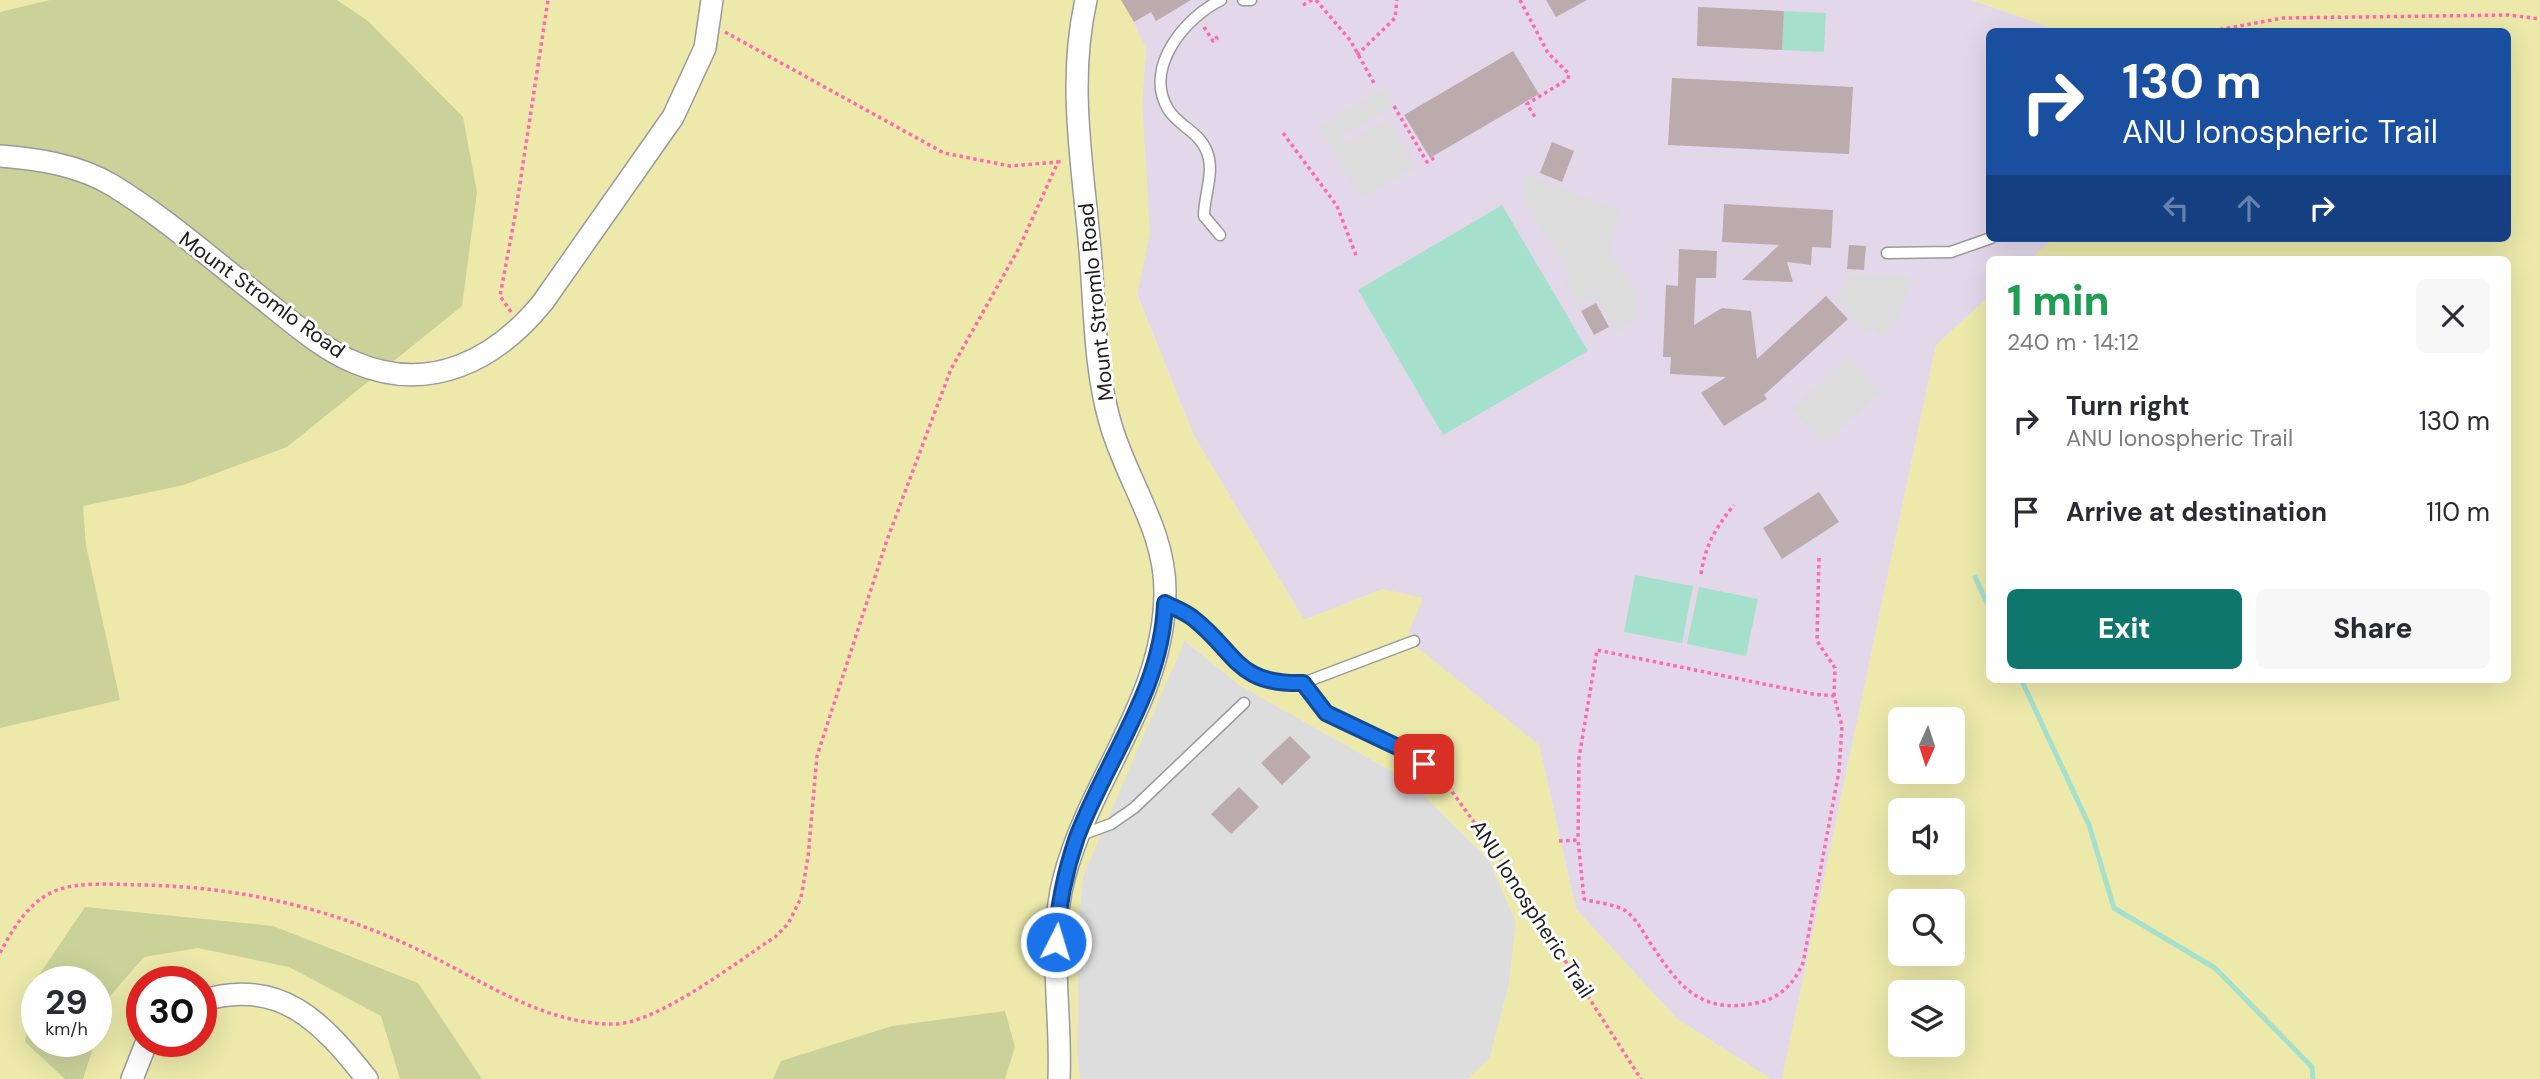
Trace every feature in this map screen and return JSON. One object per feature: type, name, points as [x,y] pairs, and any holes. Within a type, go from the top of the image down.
[{"type":"street","name":"Mount Stromlo Road","points":[[0,156],[37,159],[75,168],[110,184],[142,205],[319,343],[372,369],[411,374],[463,366],[493,351],[522,328],[673,117],[705,48],[712,0]]},
{"type":"street","name":"Mount Stromlo Road","points":[[1059,1079],[1058,913],[1064,879],[1078,835],[1157,663],[1165,603],[1160,550],[1149,514],[1110,424],[1100,375],[1075,102],[1081,25],[1086,0]]},
{"type":"street","points":[[217,997],[243,995],[298,1009],[330,1033],[367,1079]]},
{"type":"street","points":[[132,1079],[141,1057]]},
{"type":"lane","points":[[1220,235],[1204,216],[1209,172],[1207,151],[1202,141],[1168,110],[1161,86],[1164,63],[1173,42],[1208,6],[1221,0]]},
{"type":"lane","points":[[1243,0],[1251,0]]},
{"type":"lane","points":[[1887,253],[1951,252],[1986,240]]},
{"type":"lane","points":[[1165,603],[1194,618],[1235,663],[1250,674],[1269,681],[1303,683],[1414,640]]},
{"type":"lane","points":[[1303,683],[1326,713],[1406,751],[1440,777]]},
{"type":"lane","points":[[1078,835],[1111,824],[1134,808],[1244,703]]},
{"type":"path","points":[[522,328],[500,296],[548,0]]},
{"type":"path","points":[[1303,5],[1314,0],[1350,40],[1374,83]]},
{"type":"path","points":[[1357,55],[1395,18],[1397,0]]},
{"type":"path","points":[[1520,0],[1548,54],[1569,74],[1556,88],[1527,104],[1535,117]]},
{"type":"path","points":[[2228,28],[2283,18],[2509,15],[2540,19]]},
{"type":"path","points":[[709,24],[744,40],[774,61],[944,153],[1010,166],[1080,159]]},
{"type":"path","points":[[1204,26],[1213,41],[1217,39],[1216,36]]},
{"type":"path","points":[[1394,106],[1417,150],[1427,162],[1434,158]]},
{"type":"path","points":[[1283,132],[1337,206],[1356,255]]},
{"type":"path","points":[[0,953],[31,905],[41,896],[54,891],[108,884],[189,886],[248,894],[324,911],[423,952],[505,996],[580,1020],[612,1025],[641,1019],[678,1000],[775,937],[788,924],[801,898],[808,857],[817,756],[887,540],[951,369],[1019,248],[1058,162]]},
{"type":"path","points":[[1701,574],[1704,554],[1717,526],[1734,505]]},
{"type":"path","points":[[1819,558],[1815,601],[1817,641],[1835,668],[1834,696],[1842,726],[1839,771],[1802,963],[1797,977],[1779,994],[1761,1002],[1732,1008],[1708,1003],[1688,992],[1665,966],[1634,919],[1623,909],[1584,900],[1578,840],[1579,758],[1597,650],[1834,696]]},
{"type":"path","name":"ANU Ionospheric Trail","points":[[1440,777],[1494,850],[1641,1079]]},
{"type":"path","points":[[1559,841],[1578,840]]},
{"type":"shaded area","points":[[0,0],[1123,0],[1146,49],[1142,101],[1150,233],[1137,295],[1194,436],[1304,620],[1383,589],[1423,598],[1409,631],[1419,649],[1539,745],[1576,909],[1677,1019],[1771,1079],[1468,1079],[1490,1058],[1509,984],[1516,922],[1489,860],[1411,782],[1238,684],[1185,640],[1083,876],[1078,928],[1077,1055],[1080,1079],[0,1079]]},
{"type":"shaded area","points":[[50,0],[337,0],[368,21],[463,117],[477,192],[462,306],[287,447],[184,485],[83,506],[86,545],[120,700],[0,728],[0,12]]},
{"type":"shaded area","points":[[1123,0],[1971,0],[2049,28],[1986,28],[1986,242],[2050,242],[2034,256],[1986,256],[1986,300],[1936,345],[1782,1079],[1771,1079],[1677,1019],[1576,909],[1539,745],[1418,649],[1383,589],[1304,620],[1194,436],[1137,294],[1144,253],[1142,101],[1146,49]]},
{"type":"shaded area","points":[[1971,0],[2540,0],[2540,1079],[1782,1079],[1936,345],[1986,300],[1986,683],[2511,683],[2511,256],[2034,256],[2050,242],[2511,242],[2511,28],[2049,28]]},
{"type":"shaded area","points":[[1784,11],[1826,13],[1824,52],[1782,50]]},
{"type":"shaded area","points":[[1385,88],[1395,106],[1340,138],[1344,144],[1388,119],[1416,167],[1361,199],[1319,126]]},
{"type":"shaded area","points":[[1529,175],[1619,211],[1608,250],[1637,292],[1637,316],[1627,326],[1616,332],[1596,297],[1578,306],[1564,283],[1571,279],[1521,194]]},
{"type":"shaded area","points":[[1502,205],[1588,351],[1443,435],[1358,290]]},
{"type":"shaded area","points":[[1848,275],[1897,275],[1911,279],[1896,321],[1882,339],[1872,329],[1866,333],[1838,300]]},
{"type":"shaded area","points":[[1849,357],[1881,392],[1824,444],[1792,409]]},
{"type":"shaded area","points":[[1635,575],[1693,586],[1682,643],[1624,632]]},
{"type":"shaded area","points":[[1699,587],[1758,599],[1746,656],[1687,644]]},
{"type":"shaded area","points":[[1184,640],[1238,684],[1411,782],[1489,860],[1516,922],[1509,984],[1490,1058],[1468,1079],[1080,1079],[1077,1055],[1078,928],[1083,876]]},
{"type":"shaded area","points":[[85,907],[273,926],[418,983],[482,1079],[400,1079],[381,1016],[289,967],[198,948],[144,957],[136,966],[126,966],[126,978],[112,994],[112,966],[45,966]]},
{"type":"shaded area","points":[[1005,1011],[1015,1047],[1005,1079],[773,1079],[781,1061],[892,1026]]},
{"type":"shaded area","points":[[41,1057],[90,1057],[83,1079],[65,1079]]},
{"type":"building","points":[[1121,0],[1191,0],[1156,21],[1151,12],[1134,22]]},
{"type":"building","points":[[1546,0],[1587,0],[1556,17]]},
{"type":"building","points":[[1698,7],[1784,11],[1782,50],[1697,46]]},
{"type":"building","points":[[1513,51],[1539,94],[1430,158],[1404,115]]},
{"type":"building","points":[[1672,78],[1853,87],[1849,154],[1668,145]]},
{"type":"building","points":[[1552,142],[1574,151],[1562,182],[1540,173]]},
{"type":"building","points":[[1724,204],[1833,210],[1831,248],[1812,247],[1811,265],[1787,262],[1793,282],[1742,280],[1779,245],[1722,242]]},
{"type":"building","points":[[1849,245],[1866,246],[1864,270],[1847,269]]},
{"type":"building","points":[[1679,249],[1717,251],[1716,278],[1696,278],[1694,325],[1722,308],[1751,311],[1757,359],[1826,296],[1848,319],[1764,395],[1767,399],[1724,426],[1701,393],[1726,377],[1670,374],[1671,357],[1663,357],[1666,285],[1678,286]]},
{"type":"building","points":[[1596,303],[1609,327],[1594,335],[1581,311]]},
{"type":"building","points":[[1819,492],[1839,522],[1782,559],[1763,528]]},
{"type":"building","points":[[1290,736],[1311,757],[1282,785],[1261,763]]},
{"type":"building","points":[[1239,787],[1259,807],[1231,834],[1211,814]]},
{"type":"waterway","points":[[1975,577],[1986,600]]},
{"type":"waterway","points":[[2023,683],[2089,825],[2114,908],[2215,968],[2312,1067],[2313,1079]]},
{"type":"route","points":[[1056,942],[1064,879],[1078,835],[1143,699],[1157,663],[1165,603],[1194,618],[1235,663],[1250,674],[1269,681],[1303,683],[1326,713],[1406,751],[1424,764]]}]
